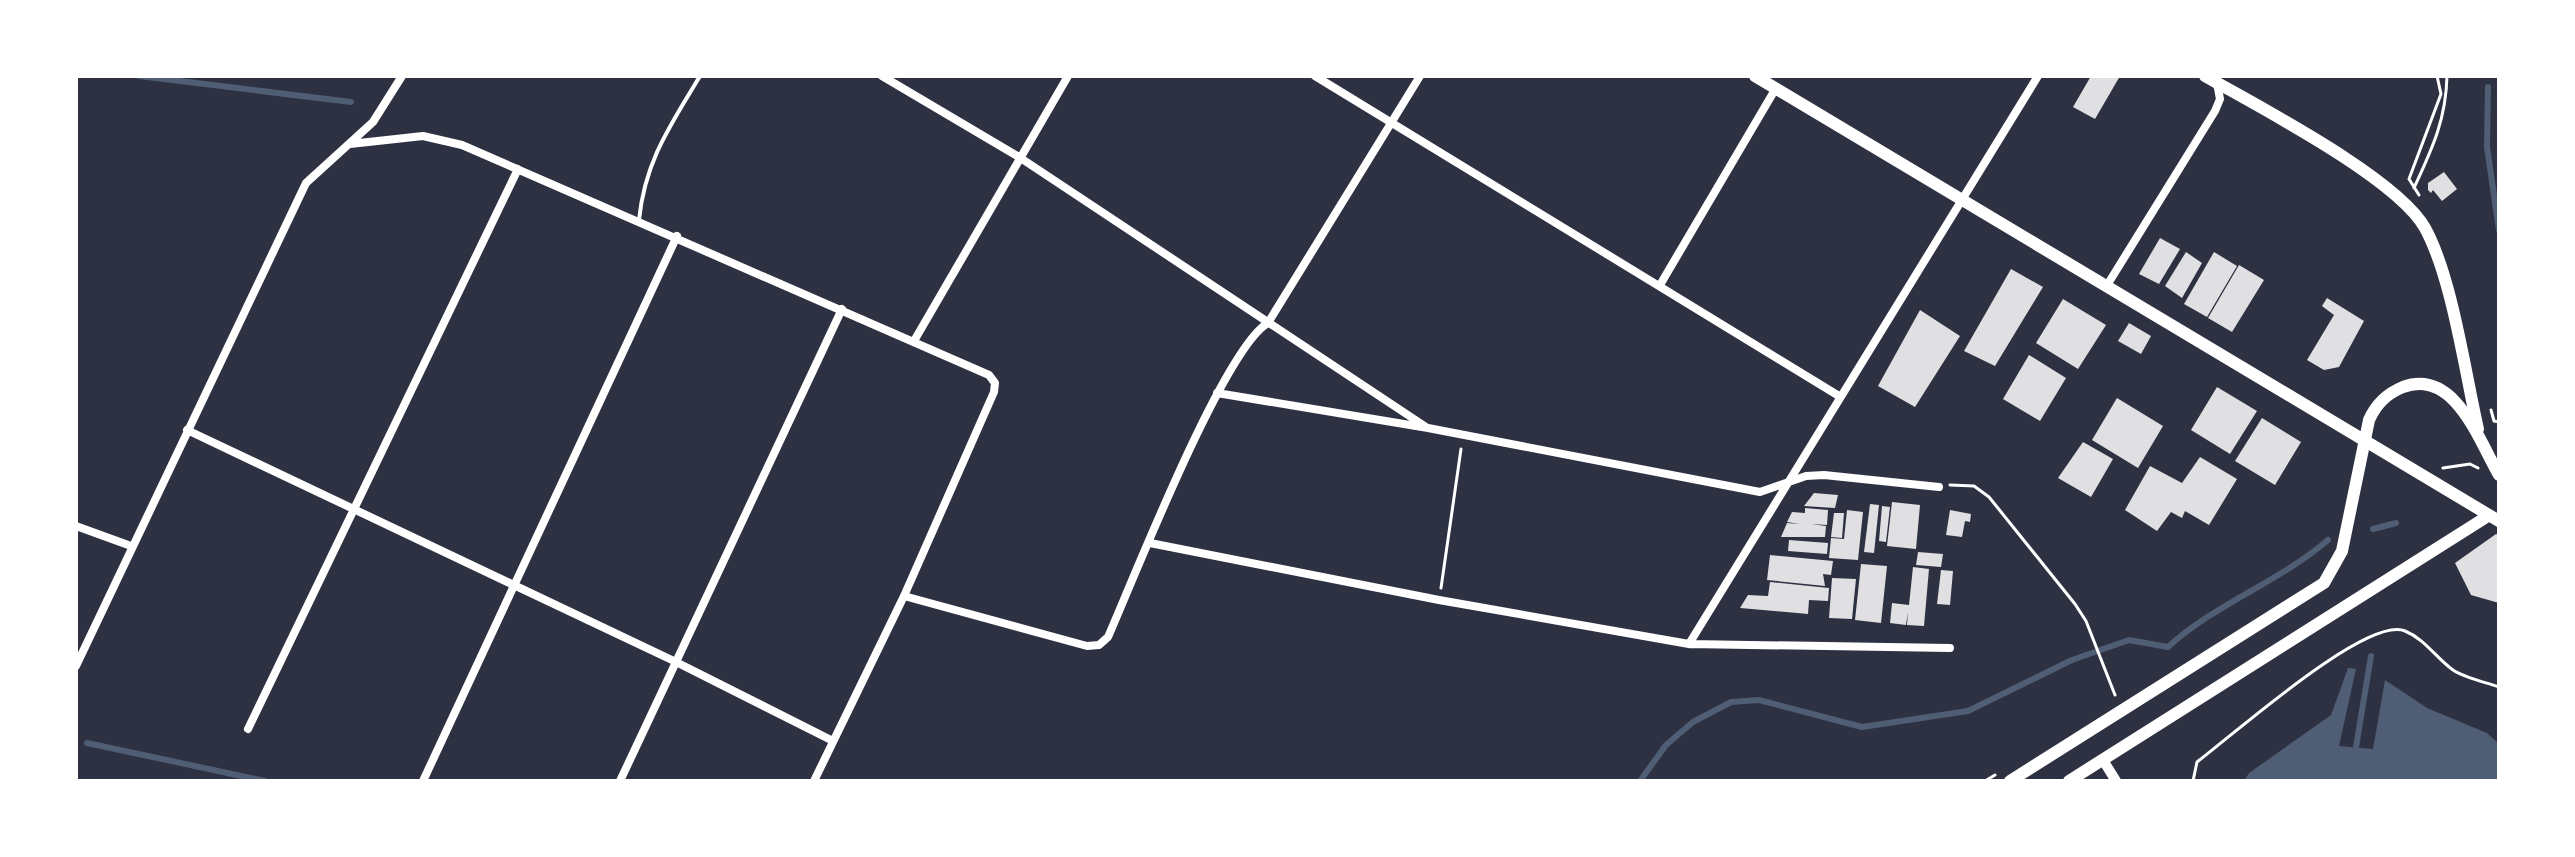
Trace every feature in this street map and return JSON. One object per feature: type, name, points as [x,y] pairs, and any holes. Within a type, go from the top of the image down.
[{"type":"main road","points":[[1755,76],[2494,518],[2069,781]]},
{"type":"main road","points":[[2211,79],[2370,175],[2414,211],[2426,229],[2444,278],[2481,440]]},
{"type":"main road","points":[[2010,781],[2311,593],[2332,574],[2342,551],[2363,442],[2375,407],[2397,389],[2420,384],[2433,386],[2455,401],[2481,440],[2499,475]]},
{"type":"street","points":[[76,666],[306,183],[373,122],[402,76]]},
{"type":"street","points":[[882,76],[1019,157],[1428,428]]},
{"type":"street","points":[[914,341],[1068,76]]},
{"type":"street","points":[[1315,76],[1839,396]]},
{"type":"street","points":[[904,596],[1087,646],[1099,645],[1108,637],[1217,393],[1254,331],[1268,323],[1420,76]]},
{"type":"street","points":[[1689,644],[2038,76]]},
{"type":"street","points":[[2106,287],[2215,111],[2220,99],[2211,79]]},
{"type":"street","points":[[1660,285],[1776,88]]},
{"type":"street","points":[[373,122],[375,136],[382,140]]},
{"type":"street","points":[[350,144],[423,136],[462,145],[914,341],[989,375],[995,383],[994,392],[904,596],[814,781]]},
{"type":"street","points":[[248,729],[518,169]]},
{"type":"street","points":[[423,781],[677,236]]},
{"type":"street","points":[[620,781],[842,309]]},
{"type":"street","points":[[1217,393],[1428,428],[1760,492],[1806,476],[1824,475],[1939,487]]},
{"type":"street","points":[[187,430],[514,588],[674,661],[833,741]]},
{"type":"street","points":[[76,526],[131,546]]},
{"type":"street","points":[[1150,543],[1439,600],[1689,644],[1950,648]]},
{"type":"street","points":[[2103,760],[2116,781]]},
{"type":"lane","points":[[639,220],[647,172],[656,150],[700,76]]},
{"type":"path","points":[[2414,211],[2414,187],[2433,152],[2447,98],[2447,76]]},
{"type":"path","points":[[2467,76],[2492,76]]},
{"type":"path","points":[[1439,600],[1464,436]]},
{"type":"path","points":[[2425,479],[2434,470],[2470,464],[2479,469],[2491,461]]},
{"type":"path","points":[[1939,487],[1961,483],[1974,486],[1989,497],[2086,621],[2116,699]]},
{"type":"path","points":[[2193,781],[2197,762],[2343,648],[2390,629],[2403,630],[2419,639],[2455,671],[2499,687]]},
{"type":"water","points":[[2348,668],[2356,669],[2339,746],[2373,749],[2385,680],[2427,708],[2487,733],[2499,744],[2499,781],[2244,781],[2249,773],[2331,715]]},
{"type":"building","points":[[2091,76],[2120,76],[2095,119],[2073,107]]},
{"type":"building","points":[[2444,172],[2457,189],[2442,201],[2433,190],[2431,193],[2428,190],[2428,183]]},
{"type":"building","points":[[2160,238],[2180,249],[2159,284],[2139,274]]},
{"type":"building","points":[[2186,252],[2202,263],[2182,298],[2165,286]]},
{"type":"building","points":[[2214,252],[2237,266],[2207,317],[2184,304]]},
{"type":"building","points":[[2239,265],[2264,280],[2232,332],[2208,318]]},
{"type":"building","points":[[2011,269],[2043,287],[1995,366],[1964,351]]},
{"type":"building","points":[[2327,298],[2364,321],[2339,367],[2324,370],[2307,360],[2334,315],[2322,306]]},
{"type":"building","points":[[2063,299],[2106,325],[2078,369],[2036,343]]},
{"type":"building","points":[[1920,310],[1960,336],[1915,407],[1878,386]]},
{"type":"building","points":[[2129,323],[2151,336],[2141,354],[2118,341]]},
{"type":"building","points":[[2029,355],[2066,378],[2040,421],[2003,399]]},
{"type":"building","points":[[2217,387],[2257,411],[2230,454],[2191,430]]},
{"type":"building","points":[[2117,398],[2163,426],[2138,468],[2092,440]]},
{"type":"building","points":[[2262,418],[2301,442],[2275,485],[2235,461]]},
{"type":"building","points":[[2083,442],[2113,459],[2091,497],[2058,478]]},
{"type":"building","points":[[2200,457],[2237,479],[2209,525],[2185,511],[2182,518],[2171,512],[2157,531],[2125,510],[2150,466],[2182,483]]},
{"type":"building","points":[[1814,493],[1838,495],[1835,508],[1804,506]]},
{"type":"building","points":[[1892,502],[1920,505],[1916,549],[1887,546]]},
{"type":"building","points":[[1870,504],[1879,505],[1874,553],[1864,552]]},
{"type":"building","points":[[1882,506],[1890,507],[1886,542],[1879,541]]},
{"type":"building","points":[[1805,508],[1828,510],[1827,525],[1811,524],[1826,526],[1825,537],[1781,537],[1787,523],[1800,524],[1787,522],[1792,512],[1805,513]]},
{"type":"building","points":[[1847,510],[1863,512],[1858,560],[1829,558],[1831,538],[1844,539]]},
{"type":"building","points":[[1950,510],[1971,514],[1970,522],[1965,521],[1962,537],[1946,535]]},
{"type":"building","points":[[1834,513],[1844,513],[1842,538],[1831,537]]},
{"type":"building","points":[[2496,534],[2499,535],[2499,603],[2471,595],[2455,563]]},
{"type":"building","points":[[1789,540],[1828,543],[1827,554],[1788,551]]},
{"type":"building","points":[[1918,552],[1943,554],[1941,567],[1916,565]]},
{"type":"building","points":[[1770,555],[1833,561],[1831,575],[1823,574],[1825,586],[1767,580]]},
{"type":"building","points":[[1861,564],[1887,566],[1881,623],[1855,620]]},
{"type":"building","points":[[1913,567],[1929,569],[1924,626],[1907,625],[1908,612],[1906,625],[1890,623],[1892,603],[1909,605]]},
{"type":"building","points":[[1941,570],[1953,571],[1950,605],[1937,604]]},
{"type":"building","points":[[1832,578],[1856,579],[1852,619],[1829,618]]},
{"type":"building","points":[[1770,582],[1829,588],[1828,601],[1809,600],[1808,614],[1740,608],[1748,595],[1768,596]]},
{"type":"waterway","points":[[139,76],[351,102]]},
{"type":"waterway","points":[[2488,87],[2487,147],[2499,230]]},
{"type":"waterway","points":[[2373,529],[2396,523]]},
{"type":"waterway","points":[[1640,781],[1666,745],[1693,722],[1731,702],[1759,700],[1862,727],[1968,711],[2072,660],[2129,640],[2168,647],[2206,618],[2289,568],[2328,540]]},
{"type":"waterway","points":[[2356,747],[2371,656]]},
{"type":"waterway","points":[[87,743],[265,781]]}]
